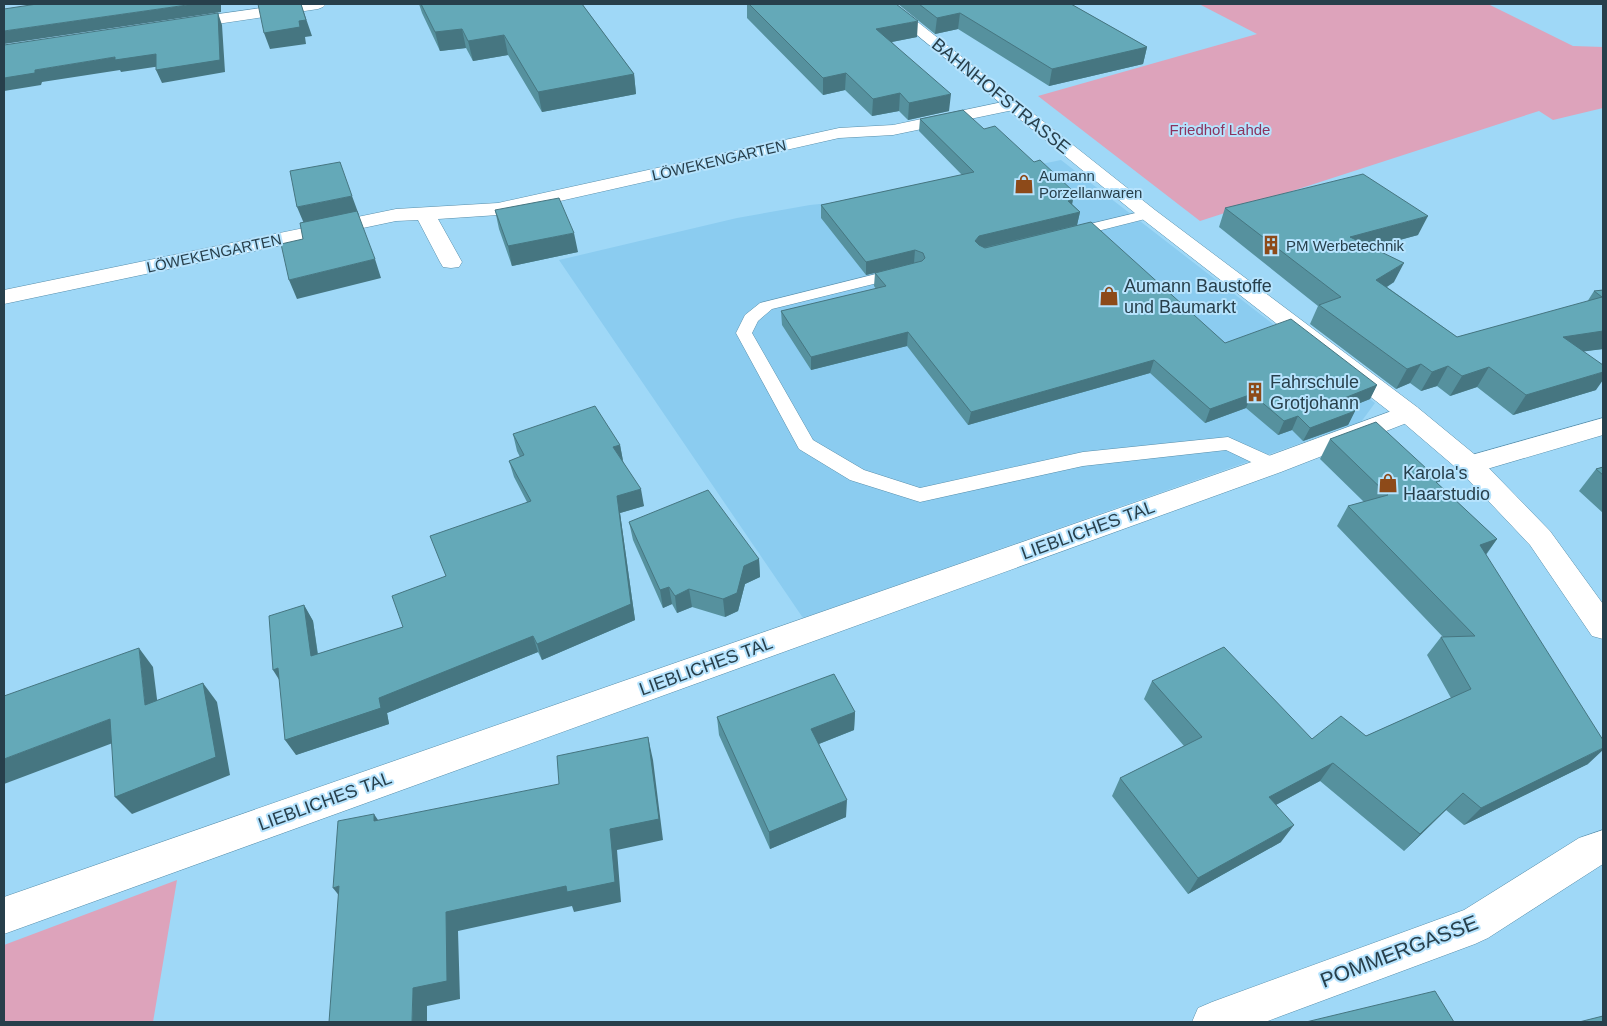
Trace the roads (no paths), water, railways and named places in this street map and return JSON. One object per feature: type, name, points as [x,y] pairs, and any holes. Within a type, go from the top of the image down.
[{"type":"street","points":[[170,26],[318,4]]},
{"type":"street","name":"BAHNHOFSTRASSE","points":[[886,4],[1148,214],[1408,413],[1470,465],[1540,538],[1603,627]]},
{"type":"street","name":"LÖWEKENGARTEN","points":[[4,297],[396,215],[498,210],[838,133],[893,130],[1012,105]]},
{"type":"street","points":[[425,213],[451,262]]},
{"type":"street","name":"LIEBLICHES TAL","points":[[4,916],[1272,464],[1408,413]]},
{"type":"street","points":[[1470,465],[1603,426]]},
{"type":"street","name":"POMMERGASSE","points":[[1212,1022],[1475,925],[1592,850],[1603,846]]},
{"type":"lane","points":[[1057,236],[1148,214]]},
{"type":"lane","points":[[914,270],[766,306],[751,319],[744,333],[806,444],[857,475],[920,495],[1083,459],[1228,443],[1272,464]]},
{"type":"place","name":"Aumann Porzellanwaren","points":[[1024,184]]},
{"type":"place","name":"PM Werbetechnik","points":[[1271,245]]},
{"type":"place","name":"Aumann Baustoffe und Baumarkt","points":[[1109,296]]},
{"type":"place","name":"Fahrschule Grotjohann","points":[[1255,392]]},
{"type":"place","name":"Karola's Haarstudio","points":[[1388,483]]},
{"type":"park label","name":"Friedhof Lahde","points":[[1220,129]]}]
